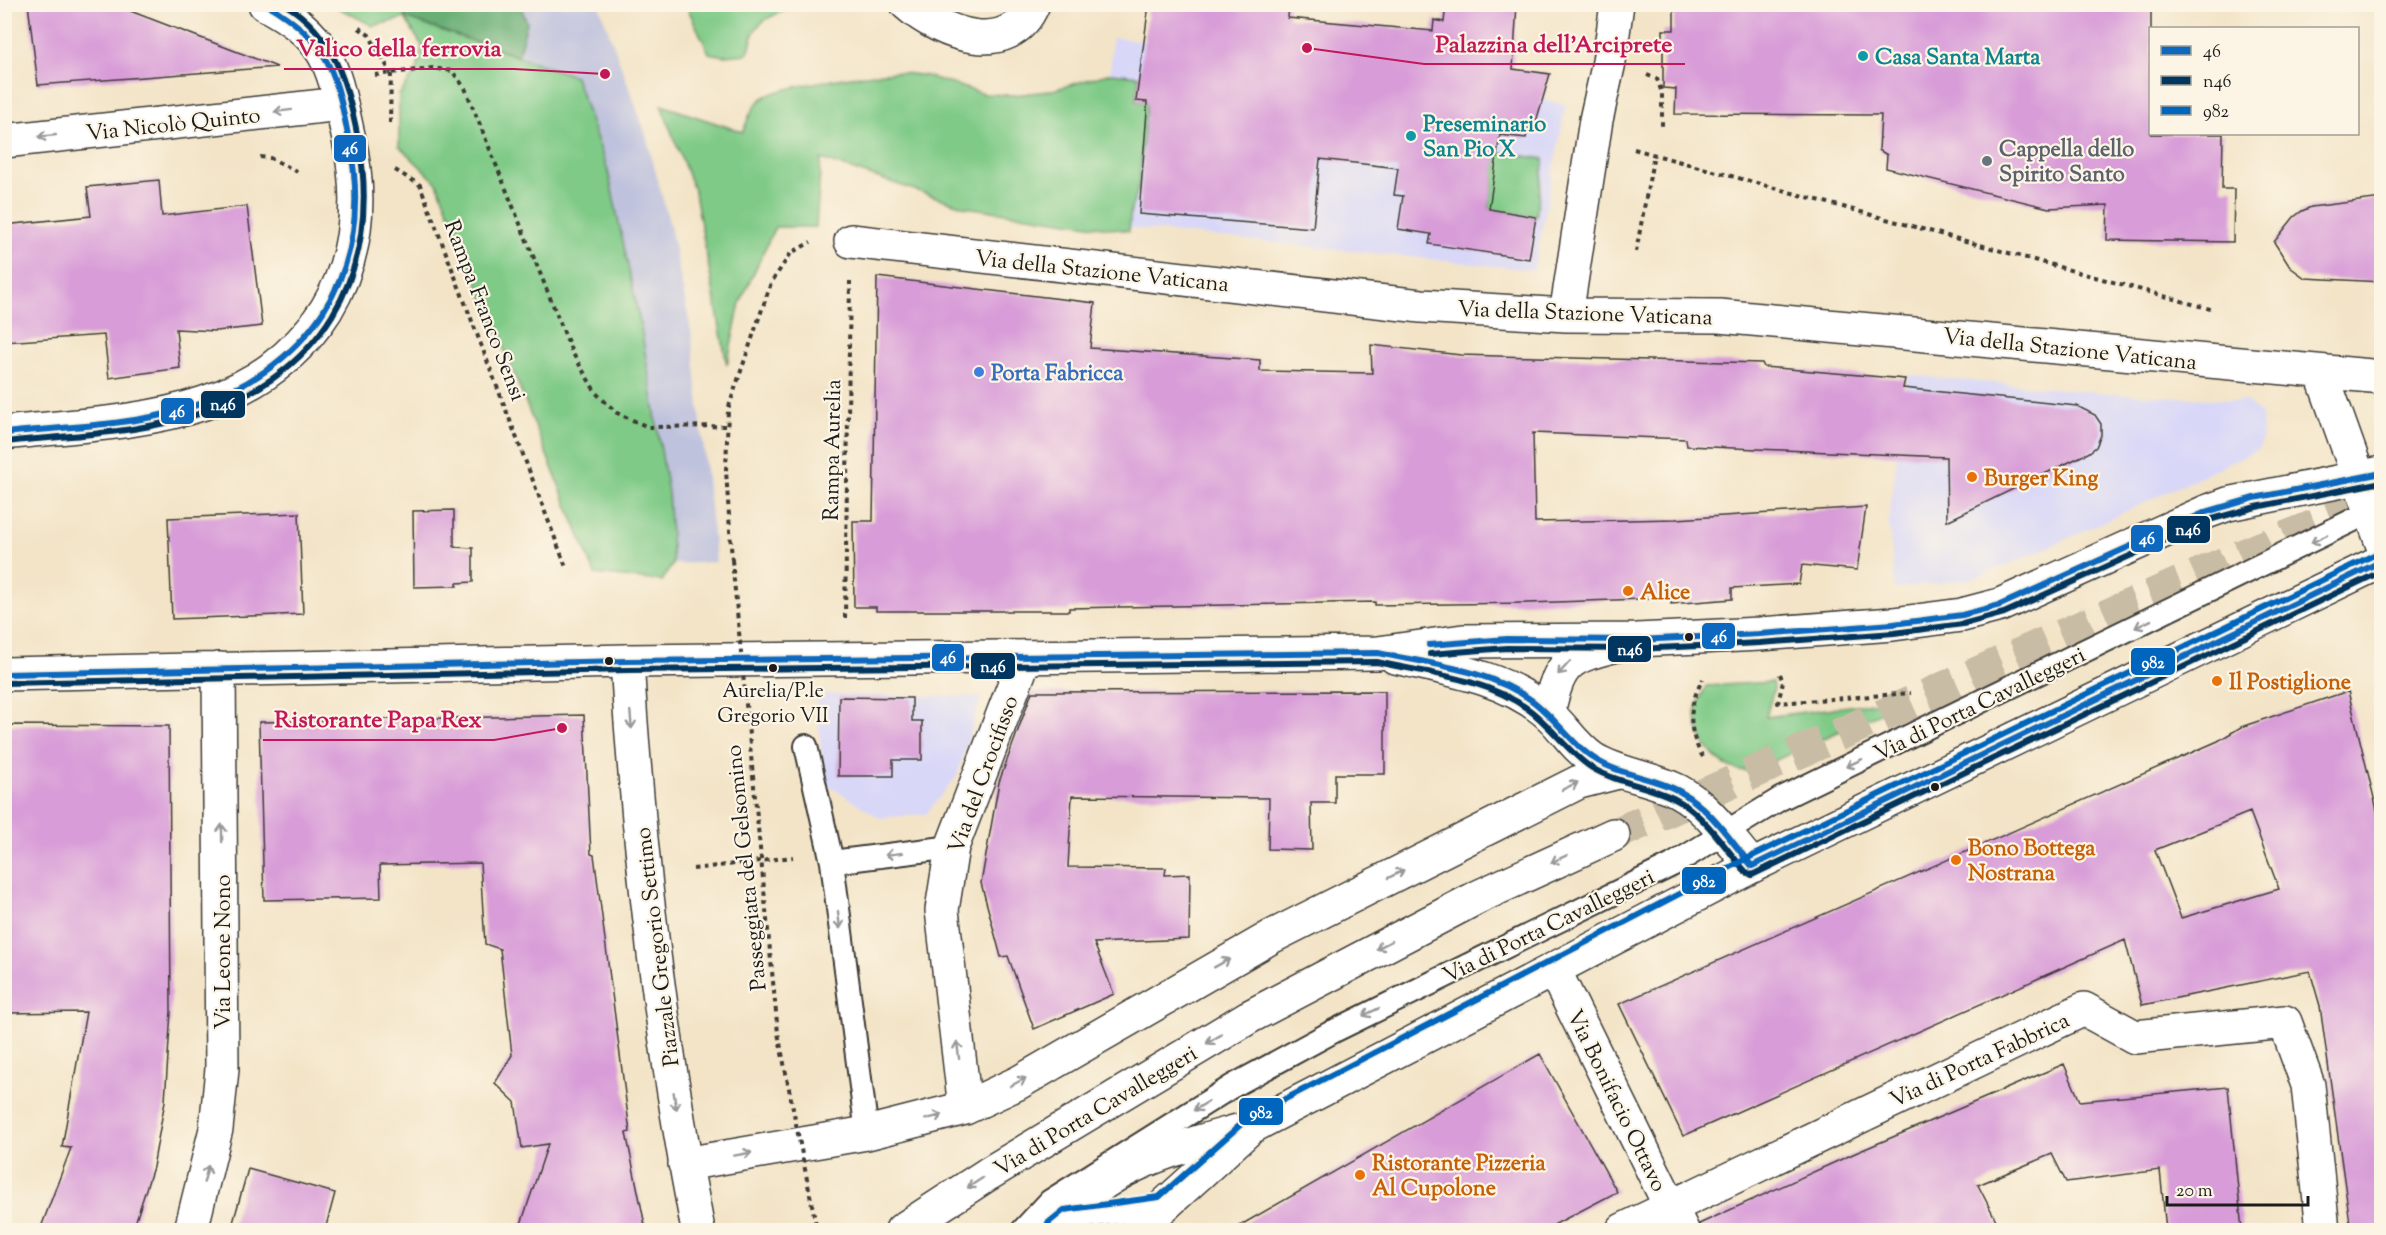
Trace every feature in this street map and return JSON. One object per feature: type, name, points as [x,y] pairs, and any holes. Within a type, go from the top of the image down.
[{"type":"street","points":[[4,433],[110,422],[196,406],[244,388],[285,360],[306,338],[333,299],[352,248],[357,198],[355,171],[341,104],[330,65],[319,43],[303,27],[265,4]]},
{"type":"street","points":[[907,4],[942,28],[959,35],[980,38],[1001,35],[1015,29],[1026,19],[1033,4]]},
{"type":"street","points":[[1566,315],[1596,120],[1609,63],[1617,4]]},
{"type":"street","name":"Via Nicolò Quinto","points":[[4,141],[341,104]]},
{"type":"street","name":"Via della Stazione Vaticana","points":[[851,241],[1409,305],[1566,315],[1719,316],[2382,377]]},
{"type":"street","points":[[2321,372],[2370,475],[2378,521]]},
{"type":"street","points":[[4,674],[402,668],[627,661],[1378,653],[1462,641],[1637,640],[1893,624],[1984,610],[2206,512],[2254,498],[2370,475]]},
{"type":"street","name":"Via di Porta Cavalleggeri","points":[[1137,1230],[1251,1127],[1752,866],[2382,561]]},
{"type":"street","points":[[1548,712],[1557,677],[1568,663],[1584,654],[1637,640]]},
{"type":"street","points":[[1378,653],[1492,680],[1510,687],[1548,712],[1578,747],[1618,772],[1651,780],[1679,791],[1697,803],[1752,866]]},
{"type":"street","name":"Via del Crocifisso","points":[[965,1108],[942,910],[952,847],[1025,657]]},
{"type":"street","name":"Piazzale Gregorio Settimo","points":[[627,661],[644,858],[672,1088],[698,1230]]},
{"type":"street","name":"Via Leone Nono","points":[[191,1230],[214,1138],[222,1069],[219,669]]},
{"type":"street","points":[[685,1164],[867,1133],[965,1108],[1018,1083],[1271,936],[1579,782],[1618,772]]},
{"type":"street","name":"Via di Porta Cavalleggeri","points":[[902,1230],[988,1174],[1250,1017],[1478,897],[1612,835]]},
{"type":"street","name":"Via Bonifacio Ottavo","points":[[1554,970],[1676,1218]]},
{"type":"street","name":"Via di Porta Fabbrica","points":[[1623,1230],[1676,1218],[2084,1009],[2134,1037],[2285,1022],[2308,1085],[2323,1230]]},
{"type":"street","points":[[1061,1227],[1077,1203],[1138,1164],[1251,1127]]},
{"type":"lane","name":"Via di Porta Cavalleggeri","points":[[1023,1230],[1050,1201],[1231,1086],[1334,1030],[1672,866],[1780,799],[2378,521]]},
{"type":"lane","points":[[806,746],[832,862],[867,1133]]},
{"type":"lane","points":[[832,862],[952,847]]},
{"type":"lane","points":[[1061,1227],[1163,1206]]},
{"type":"path","points":[[390,131],[391,73],[433,68],[452,71],[465,88],[572,352],[596,393],[617,413],[648,427],[727,426]]},
{"type":"path","points":[[1633,139],[1632,149],[2214,310]]},
{"type":"path","points":[[1636,252],[1654,154]]},
{"type":"path","points":[[252,156],[270,158],[298,172]]},
{"type":"path","name":"Rampa Franco Sensi","points":[[389,166],[420,185],[566,567]]},
{"type":"path","name":"Passeggiata del Gelsomino","points":[[817,1230],[794,1121],[777,1022],[732,560],[726,471],[727,426],[732,392],[763,298],[779,267],[797,248],[810,242],[851,241]]},
{"type":"path","name":"Rampa Aurelia","points":[[846,659],[851,241]]},
{"type":"path","points":[[1771,674],[1780,674],[1783,677],[1778,703],[1915,693]]},
{"type":"path","points":[[1705,675],[1694,699],[1690,723],[1698,748],[1709,764]]},
{"type":"path","points":[[693,869],[794,857]]},
{"type":"shaded area","points":[[520,5],[599,5],[645,132],[671,230],[691,331],[716,562],[673,564],[668,493],[641,328],[608,171],[591,118],[518,56],[527,23]]},
{"type":"shaded area","points":[[1112,37],[1501,89],[1566,105],[1534,270],[1104,225]]},
{"type":"shaded area","points":[[1908,375],[2104,393],[2247,401],[2261,414],[2262,437],[2259,449],[2045,549],[1972,579],[1895,589],[1889,519]]},
{"type":"shaded area","points":[[815,694],[981,697],[957,776],[926,814],[880,818],[825,783]]},
{"type":"green space","points":[[520,4],[527,23],[518,56],[405,18],[407,5]]},
{"type":"green space","points":[[333,5],[407,5],[405,18],[373,26]]},
{"type":"green space","points":[[686,5],[803,5],[763,21],[754,32],[747,54],[724,56],[709,53]]},
{"type":"green space","points":[[405,18],[575,76],[608,171],[641,328],[668,493],[673,564],[662,581],[595,574],[437,183],[399,146],[399,95],[417,70],[422,46]]},
{"type":"green space","points":[[895,72],[927,76],[984,94],[1014,95],[1049,91],[1111,73],[1139,76],[1136,101],[1147,102],[1138,189],[1131,209],[1129,231],[966,207],[821,159],[816,227],[775,227],[740,303],[727,365],[695,193],[661,105],[743,132],[754,107],[760,100],[770,95],[824,81]]},
{"type":"green space","points":[[1497,152],[1544,159],[1536,217],[1489,209]]},
{"type":"green space","points":[[1773,682],[1774,688],[1766,717],[1895,700],[1897,705],[1754,770],[1743,771],[1722,763],[1706,746],[1697,725],[1697,707],[1706,686]]},
{"type":"building","points":[[28,4],[112,4],[277,67],[38,85]]},
{"type":"building","points":[[1149,4],[1289,4],[1288,18],[1433,31],[1434,20],[1444,22],[1446,4],[1517,4],[1513,69],[1550,74],[1536,122],[1530,121],[1526,138],[1500,135],[1489,209],[1536,217],[1529,259],[1429,244],[1431,234],[1398,229],[1403,196],[1394,195],[1398,168],[1320,159],[1313,228],[1139,214],[1147,102],[1136,101]]},
{"type":"building","points":[[1674,4],[1971,4],[2080,8],[2080,4],[2151,4],[2149,135],[2223,135],[2222,189],[2234,189],[2233,242],[2107,240],[2108,205],[2049,208],[1886,168],[1887,155],[1879,150],[1881,115],[1675,114],[1676,89],[1663,88],[1663,30],[1674,30]]},
{"type":"building","points":[[159,180],[162,216],[247,206],[262,326],[216,331],[176,329],[180,368],[109,378],[104,335],[4,342],[4,225],[91,216],[87,187]]},
{"type":"building","points":[[2382,198],[2382,282],[2305,278],[2290,267],[2274,242],[2294,217],[2311,207]]},
{"type":"building","points":[[877,277],[1095,303],[1090,348],[1260,360],[1260,371],[1372,373],[1371,345],[1461,355],[1762,363],[1764,367],[1905,379],[1903,388],[2077,406],[2095,415],[2101,424],[2101,435],[2096,447],[2088,453],[1947,521],[1946,457],[1687,446],[1686,439],[1533,433],[1535,522],[1676,519],[1866,507],[1857,570],[1802,565],[1799,584],[1732,588],[1732,599],[1671,604],[1671,598],[1528,603],[1375,605],[1375,602],[1069,608],[1069,611],[876,611],[876,607],[854,607],[853,521],[873,521]]},
{"type":"building","points":[[454,510],[454,547],[473,548],[473,582],[457,583],[457,586],[414,587],[413,511]]},
{"type":"building","points":[[299,513],[303,614],[172,619],[168,518]]},
{"type":"building","points":[[1385,691],[1385,774],[1335,774],[1335,803],[1311,803],[1312,850],[1268,849],[1269,798],[1072,796],[1068,867],[1166,868],[1165,875],[1190,874],[1189,939],[1094,943],[1114,994],[1034,1029],[1008,956],[1001,957],[981,883],[999,782],[1032,692]]},
{"type":"building","points":[[2348,691],[2382,831],[2382,1230],[2351,1230],[2320,1006],[2310,971],[2142,1005],[2125,940],[1683,1136],[1619,1004],[2218,741],[2241,727]],"holes":[[[2250,812],[2279,889],[2181,918],[2155,850]]]},
{"type":"building","points":[[839,697],[912,698],[912,721],[922,721],[922,760],[893,760],[893,776],[838,776]]},
{"type":"building","points":[[584,715],[591,854],[594,855],[630,1132],[626,1133],[646,1230],[519,1230],[548,1144],[522,1148],[515,1102],[495,1083],[512,1055],[500,949],[485,944],[480,863],[380,865],[381,898],[264,900],[259,722]]},
{"type":"building","points":[[4,725],[169,726],[171,1011],[165,1101],[153,1167],[133,1230],[40,1230],[71,1148],[62,1147],[86,1012],[4,1013]]},
{"type":"building","points":[[1540,1054],[1617,1192],[1544,1230],[1232,1230]]},
{"type":"building","points":[[2064,1064],[2080,1101],[2228,1087],[2242,1230],[2166,1230],[2160,1170],[2066,1182],[2052,1154],[1978,1185],[2001,1230],[1701,1230],[1699,1224],[1853,1154]]},
{"type":"building","points":[[248,1169],[335,1193],[325,1230],[231,1230]]},
{"type":"tunnel","points":[[1613,835],[2234,559],[2374,501]]},
{"type":"transit line","name":"46","points":[[4,433],[141,419],[185,409],[228,392],[266,370],[298,344],[323,312],[341,276],[352,236],[355,193],[350,146],[341,100],[328,63],[305,32],[266,4]]},
{"type":"transit line","name":"n46","points":[[5,442],[141,428],[185,418],[233,401],[273,378],[306,349],[332,316],[351,277],[361,234],[364,188],[358,138],[349,98],[327,45],[316,30],[284,4]]},
{"type":"transit line","name":"46","points":[[1429,645],[1507,639],[1637,640],[1760,634],[1893,624],[1962,615],[2000,605],[2206,512],[2254,498],[2382,473]]},
{"type":"transit line","name":"n46","points":[[1430,654],[1507,648],[1637,649],[1760,643],[1894,633],[1963,624],[2004,613],[2209,520],[2256,507],[2382,482]]},
{"type":"transit line","name":"982","points":[[1048,1223],[1064,1210],[1159,1197],[1247,1119],[1748,858],[2378,553]]},
{"type":"transit line","name":"46","points":[[4,674],[627,661],[1378,653],[1459,669],[1517,691],[1534,702],[1581,748],[1598,761],[1618,770],[1669,786],[1690,798],[1719,825],[1752,866],[2382,561]]},
{"type":"transit line","name":"n46","points":[[4,683],[627,670],[1377,662],[1475,683],[1511,699],[1537,716],[1583,762],[1592,768],[1684,804],[1704,821],[1746,872],[1752,875],[2382,571]]},
{"type":"place","name":"Palazzina dell'Arciprete","points":[[1307,48]]},
{"type":"place","name":"Casa Santa Marta","points":[[1863,56]]},
{"type":"place","name":"Valico della ferrovia","points":[[605,74]]},
{"type":"place","name":"Preseminario San Pio X","points":[[1411,136]]},
{"type":"place","name":"Cappella dello Spirito Santo","points":[[1987,161]]},
{"type":"place","name":"Porta Fabricca","points":[[979,372]]},
{"type":"place","name":"Burger King","points":[[1972,477]]},
{"type":"place","name":"Alice","points":[[1628,591]]},
{"type":"place","name":"Aurelia/P.le Gregorio VII","points":[[773,668]]},
{"type":"place","name":"Il Postiglione","points":[[2217,681]]},
{"type":"place","name":"Ristorante Papa Rex","points":[[562,728]]},
{"type":"place","name":"Bono Bottega Nostrana","points":[[1956,860]]},
{"type":"place","name":"Ristorante Pizzeria Al Cupolone","points":[[1360,1175]]}]
